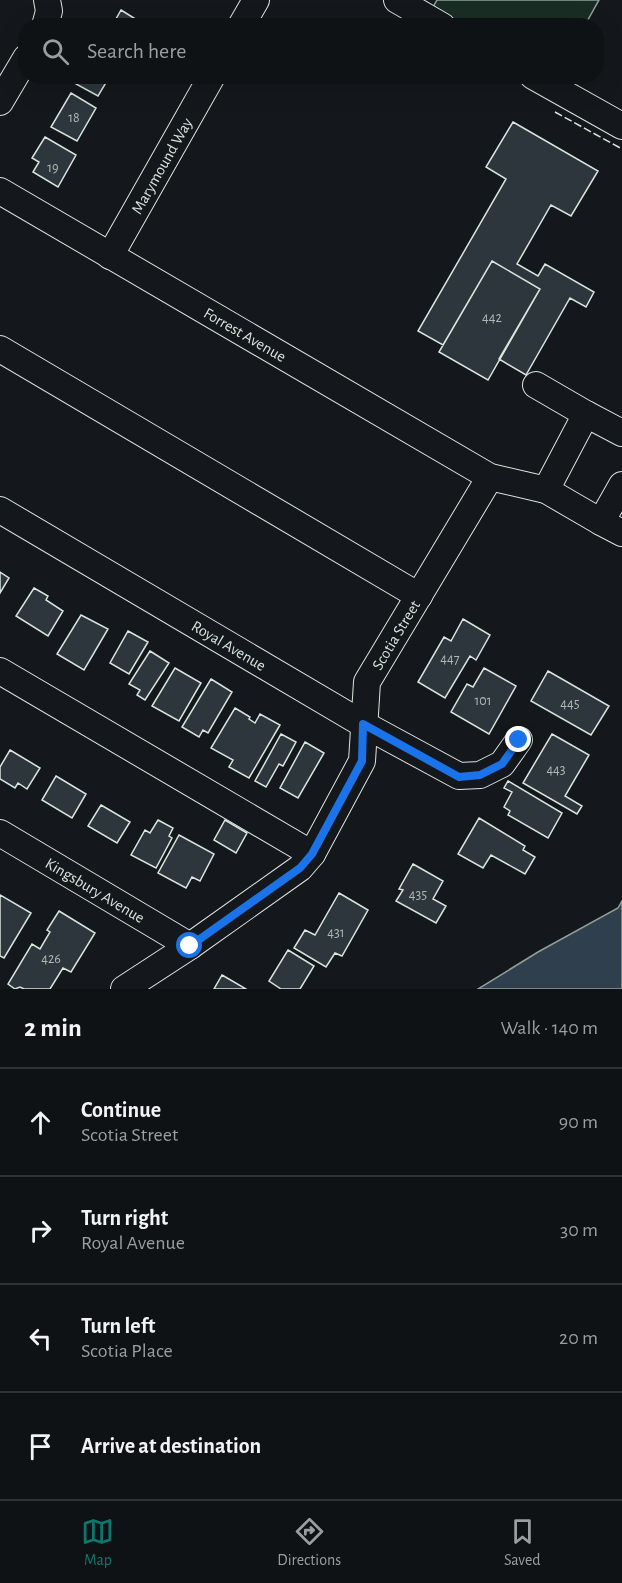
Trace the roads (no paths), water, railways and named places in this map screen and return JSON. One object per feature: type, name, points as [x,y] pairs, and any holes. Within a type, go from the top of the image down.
[{"type":"street","points":[[47,0],[49,11],[47,18]]},
{"type":"street","points":[[246,18],[256,0]]},
{"type":"street","points":[[397,0],[428,18]]},
{"type":"street","points":[[0,102],[18,72]]},
{"type":"street","name":"Marymound Way","points":[[110,256],[207,84]]},
{"type":"street","points":[[547,84],[622,126]]},
{"type":"street","name":"Forrest Avenue","points":[[0,191],[490,477],[546,490],[612,527]]},
{"type":"street","points":[[0,349],[419,596]]},
{"type":"street","points":[[536,386],[622,433]]},
{"type":"street","points":[[546,490],[586,414]]},
{"type":"street","name":"Scotia Street","points":[[124,989],[190,946],[300,868],[312,854],[362,761],[367,682],[490,477]]},
{"type":"street","points":[[612,527],[622,484]]},
{"type":"street","name":"Royal Avenue","points":[[0,510],[363,724],[459,777],[480,775],[502,764],[519,740]]},
{"type":"street","points":[[0,671],[312,854]]},
{"type":"street","name":"Kingsbury Avenue","points":[[0,833],[190,946]]},
{"type":"water","points":[[622,901],[622,989],[478,989],[538,952],[618,908]]}]
